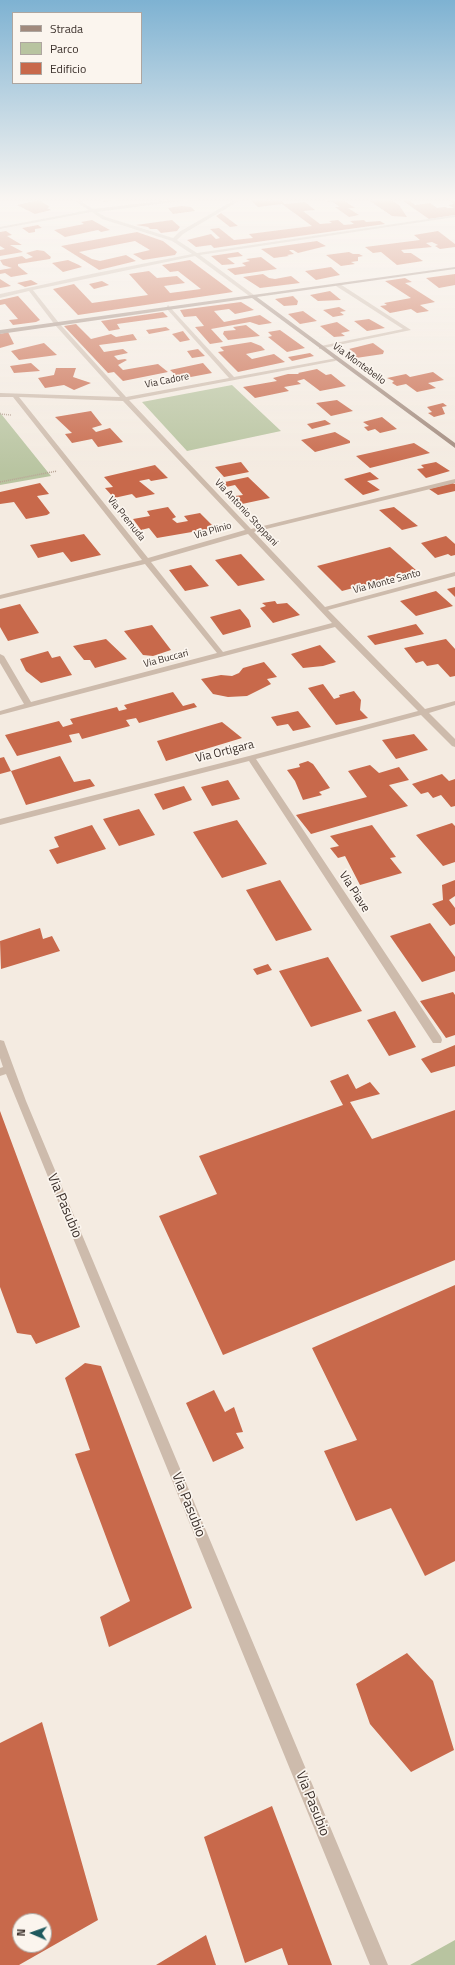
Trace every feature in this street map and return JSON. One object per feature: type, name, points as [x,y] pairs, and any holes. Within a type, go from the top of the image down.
[{"type":"street","points":[[0,296],[27,290]]},
{"type":"street","name":"Via Antonio Stoppani","points":[[31,290],[57,324],[125,399],[337,624],[455,744]]},
{"type":"street","points":[[244,290],[252,296]]},
{"type":"street","points":[[0,332],[297,290]]},
{"type":"street","points":[[321,348],[408,330],[347,290]]},
{"type":"street","name":"Via Montebello","points":[[252,296],[335,359],[455,446]]},
{"type":"street","points":[[168,307],[232,378]]},
{"type":"street","name":"Via Cadore","points":[[0,395],[125,399],[335,359]]},
{"type":"street","name":"Via Premuda","points":[[15,396],[221,654]]},
{"type":"street","name":"Via Plinio","points":[[0,597],[147,561],[250,531],[455,481]]},
{"type":"street","name":"Via Monte Santo","points":[[324,609],[455,574]]},
{"type":"street","name":"Via Buccari","points":[[0,713],[337,624]]},
{"type":"street","points":[[0,656],[28,705]]},
{"type":"street","name":"Via Ortigara","points":[[0,822],[251,758],[455,703]]},
{"type":"street","name":"Via Piave","points":[[251,758],[437,1040]]},
{"type":"street","name":"Via Pasubio","points":[[0,1044],[5,1070],[21,1101],[379,1965]]},
{"type":"path","points":[[0,482],[73,468]]},
{"type":"green space","points":[[232,385],[281,431],[187,451],[142,402]]},
{"type":"green space","points":[[0,412],[2,415],[51,476],[0,485]]},
{"type":"green space","points":[[455,1940],[455,1965],[410,1965]]},
{"type":"building","points":[[54,290],[79,290],[92,303],[148,295],[143,290],[167,290],[170,293],[196,290],[230,290],[233,292],[78,315]]},
{"type":"building","points":[[398,290],[416,290],[435,302],[420,305],[429,311],[417,313],[411,309],[390,313],[380,306],[387,305],[384,303],[411,298]]},
{"type":"building","points":[[330,291],[341,300],[318,301],[310,295]]},
{"type":"building","points":[[18,296],[40,320],[36,322],[13,325],[9,320],[18,319],[5,304],[0,305],[0,300]]},
{"type":"building","points":[[293,296],[298,301],[297,305],[284,306],[275,299]]},
{"type":"building","points":[[241,302],[254,310],[235,314],[229,309],[214,311],[224,322],[260,315],[272,323],[259,325],[250,322],[211,329],[223,342],[210,344],[195,327],[204,326],[196,316],[184,317],[180,310]]},
{"type":"building","points":[[339,307],[346,311],[340,312],[344,315],[333,317],[323,310]]},
{"type":"building","points":[[303,311],[317,321],[300,324],[288,314]]},
{"type":"building","points":[[163,312],[168,317],[117,324],[120,329],[109,331],[101,321]]},
{"type":"building","points":[[369,319],[385,328],[367,331],[354,321]]},
{"type":"building","points":[[337,322],[350,331],[341,333],[345,336],[334,337],[320,326]]},
{"type":"building","points":[[76,324],[91,339],[111,334],[116,337],[133,334],[137,340],[99,345],[104,352],[123,349],[128,353],[114,356],[118,360],[127,360],[118,365],[123,370],[158,364],[168,372],[123,381],[114,372],[108,373],[64,326]]},
{"type":"building","points":[[246,325],[260,336],[228,340],[223,334],[224,331],[236,330],[233,327]]},
{"type":"building","points":[[166,327],[170,330],[149,334],[146,330]]},
{"type":"building","points":[[280,330],[305,348],[287,352],[268,337],[272,336],[268,332]]},
{"type":"building","points":[[183,331],[190,340],[180,342],[172,334]]},
{"type":"building","points":[[8,332],[14,344],[0,348],[0,334]]},
{"type":"building","points":[[251,342],[261,346],[265,350],[246,354],[252,359],[274,354],[285,362],[238,372],[218,352],[224,351],[220,347]]},
{"type":"building","points":[[44,343],[57,355],[19,360],[11,351]]},
{"type":"building","points":[[373,343],[384,351],[383,354],[356,358],[350,354],[355,353],[349,349]]},
{"type":"building","points":[[198,349],[205,356],[192,358],[187,351]]},
{"type":"building","points":[[310,353],[314,356],[292,361],[288,357]]},
{"type":"building","points":[[31,363],[40,371],[14,373],[10,366]]},
{"type":"building","points":[[203,363],[212,373],[180,379],[170,370]]},
{"type":"building","points":[[56,368],[76,368],[73,377],[91,383],[74,390],[64,385],[45,388],[38,378],[54,375]]},
{"type":"building","points":[[317,369],[326,375],[331,374],[346,386],[320,391],[304,379],[297,381],[301,384],[284,387],[289,391],[255,398],[243,387],[277,381],[273,378],[288,374],[299,374],[298,373]]},
{"type":"building","points":[[433,372],[444,380],[428,383],[436,388],[417,392],[406,384],[397,386],[392,383],[394,381],[387,378],[406,374],[410,377]]},
{"type":"building","points":[[337,400],[353,411],[331,416],[316,403]]},
{"type":"building","points":[[443,403],[447,406],[442,407],[445,414],[434,417],[428,413],[432,412],[427,407]]},
{"type":"building","points":[[91,411],[102,425],[92,428],[96,432],[110,428],[123,442],[98,447],[92,439],[72,443],[65,434],[72,433],[55,417]]},
{"type":"building","points":[[382,417],[397,429],[380,433],[375,429],[368,431],[364,427],[369,426],[363,422]]},
{"type":"building","points":[[325,420],[331,424],[312,429],[307,424]]},
{"type":"building","points":[[335,432],[350,441],[350,443],[315,452],[301,440]]},
{"type":"building","points":[[414,443],[430,453],[370,468],[356,456]]},
{"type":"building","points":[[241,462],[249,472],[224,477],[215,467]]},
{"type":"building","points":[[436,462],[450,471],[426,478],[417,469],[424,468],[421,465]]},
{"type":"building","points":[[155,465],[168,478],[151,481],[149,479],[139,481],[155,494],[136,498],[132,494],[114,498],[105,488],[113,487],[104,477]]},
{"type":"building","points":[[370,472],[379,479],[367,481],[380,490],[363,495],[344,479]]},
{"type":"building","points":[[248,477],[270,498],[242,504],[235,496],[243,495],[235,485],[226,487],[220,483]]},
{"type":"building","points":[[40,483],[49,494],[37,496],[50,513],[47,515],[26,519],[14,502],[0,504],[0,492]]},
{"type":"building","points":[[452,483],[455,484],[455,491],[438,495],[429,489]]},
{"type":"building","points":[[168,507],[176,517],[172,519],[177,523],[188,521],[184,516],[200,513],[215,528],[157,538],[149,528],[141,530],[133,519],[150,516],[147,511]]},
{"type":"building","points":[[394,507],[418,526],[402,530],[379,510]]},
{"type":"building","points":[[84,534],[101,555],[71,562],[63,552],[38,558],[30,545]]},
{"type":"building","points":[[446,536],[455,544],[455,555],[451,556],[448,554],[435,558],[421,543]]},
{"type":"building","points":[[390,547],[417,571],[342,591],[317,566]]},
{"type":"building","points":[[241,554],[265,580],[238,586],[215,560]]},
{"type":"building","points":[[191,565],[209,586],[185,591],[169,570]]},
{"type":"building","points":[[455,587],[455,597],[447,589]]},
{"type":"building","points":[[436,591],[453,606],[416,616],[400,601]]},
{"type":"building","points":[[275,601],[277,604],[287,603],[300,615],[273,623],[260,608],[266,606],[262,603]]},
{"type":"building","points":[[20,604],[39,633],[8,641],[0,627],[0,609]]},
{"type":"building","points":[[240,609],[249,620],[251,627],[223,635],[210,617]]},
{"type":"building","points":[[416,624],[424,634],[375,645],[367,636]]},
{"type":"building","points":[[152,625],[171,650],[153,656],[143,655],[124,631]]},
{"type":"building","points":[[106,639],[127,659],[95,668],[90,660],[84,660],[73,646]]},
{"type":"building","points":[[446,639],[455,649],[455,676],[450,677],[438,664],[427,666],[423,661],[416,663],[404,648]]},
{"type":"building","points":[[320,645],[336,662],[323,666],[303,668],[291,654]]},
{"type":"building","points":[[48,651],[52,658],[60,656],[72,675],[41,683],[26,671],[20,659]]},
{"type":"building","points":[[264,662],[277,677],[267,679],[271,684],[247,696],[228,697],[213,694],[201,679],[221,675],[232,676],[239,673],[243,668]]},
{"type":"building","points":[[323,684],[334,699],[340,697],[339,695],[354,691],[361,700],[360,710],[368,718],[336,725],[308,688]]},
{"type":"building","points":[[173,692],[183,706],[194,703],[197,707],[139,723],[136,718],[126,720],[130,726],[82,739],[79,733],[69,735],[72,742],[17,756],[5,735],[59,721],[63,727],[73,724],[70,719],[117,707],[119,711],[127,709],[124,705]]},
{"type":"building","points":[[298,711],[311,727],[293,731],[288,724],[277,726],[271,717]]},
{"type":"building","points":[[222,722],[242,738],[166,761],[157,741]]},
{"type":"building","points":[[414,734],[428,750],[396,759],[382,740]]},
{"type":"building","points":[[60,756],[74,782],[90,779],[95,786],[26,805],[11,771]]},
{"type":"building","points":[[4,757],[11,771],[0,774],[0,758]]},
{"type":"building","points":[[308,761],[313,764],[330,788],[319,792],[322,795],[303,800],[295,781],[287,770],[300,767],[299,764]]},
{"type":"building","points":[[370,765],[379,773],[399,767],[409,780],[389,785],[408,806],[311,834],[296,815],[367,797],[348,771]]},
{"type":"building","points":[[442,774],[449,781],[455,779],[455,806],[451,807],[441,795],[433,798],[428,792],[421,794],[412,784]]},
{"type":"building","points":[[228,780],[240,799],[212,806],[201,787]]},
{"type":"building","points":[[184,786],[192,800],[163,810],[154,794]]},
{"type":"building","points":[[139,809],[155,835],[119,846],[103,819]]},
{"type":"building","points":[[237,820],[267,864],[222,878],[193,832]]},
{"type":"building","points":[[452,823],[455,826],[455,862],[443,866],[416,835]]},
{"type":"building","points":[[92,825],[106,849],[57,864],[49,850],[59,847],[54,837]]},
{"type":"building","points":[[372,825],[396,857],[390,858],[402,873],[360,885],[345,856],[338,858],[330,848],[339,846],[330,836]]},
{"type":"building","points":[[280,880],[312,930],[276,941],[246,890]]},
{"type":"building","points":[[455,880],[455,896],[449,900],[455,908],[455,924],[450,926],[432,904],[443,900],[442,885]]},
{"type":"building","points":[[430,923],[455,957],[455,971],[422,982],[390,936]]},
{"type":"building","points":[[40,928],[43,939],[52,936],[60,951],[1,969],[0,941]]},
{"type":"building","points":[[328,957],[362,1011],[311,1027],[279,971]]},
{"type":"building","points":[[268,964],[272,970],[257,975],[253,969]]},
{"type":"building","points":[[453,992],[455,995],[455,1035],[446,1038],[420,1001]]},
{"type":"building","points":[[395,1011],[416,1047],[389,1056],[367,1020]]},
{"type":"building","points":[[455,1045],[455,1066],[431,1073],[421,1059]]},
{"type":"building","points":[[348,1074],[356,1089],[370,1082],[380,1094],[350,1102],[372,1139],[455,1110],[455,1260],[223,1355],[159,1216],[217,1194],[199,1156],[343,1105],[330,1081]]},
{"type":"building","points":[[0,1111],[80,1327],[36,1344],[31,1335],[17,1333],[0,1287]]},
{"type":"building","points":[[455,1285],[455,1561],[425,1576],[391,1508],[356,1521],[324,1451],[357,1440],[312,1348]]},
{"type":"building","points":[[85,1363],[101,1366],[192,1608],[109,1647],[100,1617],[130,1601],[75,1454],[90,1450],[65,1378]]},
{"type":"building","points":[[214,1390],[225,1412],[234,1407],[243,1432],[236,1433],[244,1448],[213,1462],[186,1403]]},
{"type":"building","points":[[407,1653],[433,1681],[454,1750],[411,1772],[370,1724],[356,1684]]},
{"type":"building","points":[[42,1722],[98,1920],[52,1946],[52,1913],[12,1913],[12,1953],[40,1953],[19,1965],[0,1965],[0,1743]]},
{"type":"building","points":[[272,1806],[332,1965],[288,1965],[282,1948],[245,1963],[204,1837]]},
{"type":"building","points":[[206,1935],[216,1965],[156,1965]]}]
